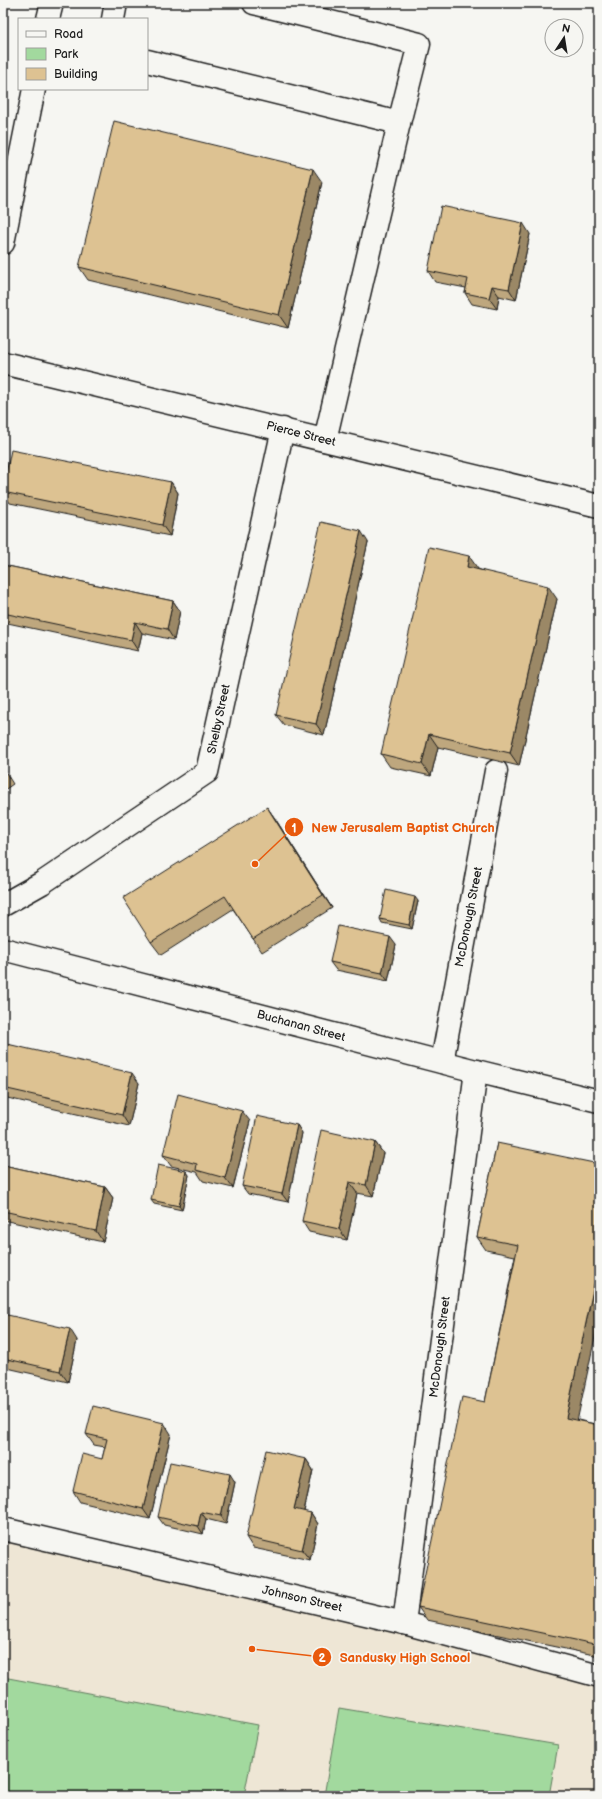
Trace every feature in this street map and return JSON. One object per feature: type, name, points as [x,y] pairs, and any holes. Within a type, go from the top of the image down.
[{"type":"street","points":[[48,18],[52,3]]},
{"type":"street","points":[[113,18],[116,3]]},
{"type":"street","points":[[254,3],[419,44],[399,123],[325,440]]},
{"type":"street","points":[[148,61],[399,123]]},
{"type":"street","points":[[3,243],[34,90]]},
{"type":"street","name":"Pierce Street","points":[[3,363],[599,506]]},
{"type":"street","name":"Shelby Street","points":[[3,905],[42,883],[207,772],[283,429]]},
{"type":"street","name":"McDonough Street","points":[[442,1062],[496,771]]},
{"type":"street","name":"Buchanan Street","points":[[3,949],[476,1071],[599,1101]]},
{"type":"street","name":"McDonough Street","points":[[404,1623],[476,1071]]},
{"type":"street","name":"Johnson Street","points":[[3,1529],[404,1623],[599,1676]]},
{"type":"shaded area","points":[[3,1529],[599,1676],[599,1796],[3,1796]]},
{"type":"green space","points":[[3,1677],[258,1725],[244,1796],[3,1796]]},
{"type":"green space","points":[[339,1708],[558,1745],[549,1796],[324,1796]]},
{"type":"building","points":[[114,121],[313,169],[279,315],[79,267]]},
{"type":"building","points":[[441,206],[523,223],[509,289],[492,286],[489,298],[465,293],[468,279],[428,271]]},
{"type":"building","points":[[11,450],[171,482],[162,525],[3,492]]},
{"type":"building","points":[[321,522],[361,531],[316,724],[276,715]]},
{"type":"building","points":[[429,547],[469,556],[467,567],[548,586],[510,753],[429,734],[422,764],[381,754]]},
{"type":"building","points":[[3,565],[173,601],[167,629],[135,622],[131,640],[3,613]]},
{"type":"building","points":[[267,807],[323,895],[253,939],[225,896],[151,942],[123,898]]},
{"type":"building","points":[[386,890],[415,897],[409,925],[380,919]]},
{"type":"building","points":[[338,926],[390,937],[382,973],[330,962]]},
{"type":"building","points":[[3,1043],[132,1073],[122,1115],[3,1088]]},
{"type":"building","points":[[178,1094],[242,1111],[225,1178],[196,1170],[197,1164],[163,1155]]},
{"type":"building","points":[[257,1116],[297,1125],[282,1194],[242,1186]]},
{"type":"building","points":[[321,1130],[375,1142],[366,1185],[349,1182],[339,1229],[302,1221]]},
{"type":"building","points":[[497,1143],[599,1164],[599,1261],[566,1418],[599,1425],[599,1645],[418,1607],[462,1397],[485,1402],[518,1245],[477,1237]]},
{"type":"building","points":[[3,1165],[105,1187],[96,1231],[3,1211]]},
{"type":"building","points":[[158,1165],[186,1171],[179,1206],[151,1200]]},
{"type":"building","points":[[3,1314],[70,1329],[60,1371],[3,1358]]},
{"type":"building","points":[[93,1406],[164,1423],[143,1509],[73,1491],[82,1454],[102,1459],[107,1439],[86,1434]]},
{"type":"building","points":[[266,1450],[306,1459],[294,1509],[311,1513],[302,1550],[246,1537]]},
{"type":"building","points":[[170,1462],[230,1474],[221,1516],[201,1512],[198,1526],[158,1517]]},
{"type":"place","name":"New Jerusalem Baptist Church","points":[[255,864]]},
{"type":"place","name":"Sandusky High School","points":[[252,1649]]}]
